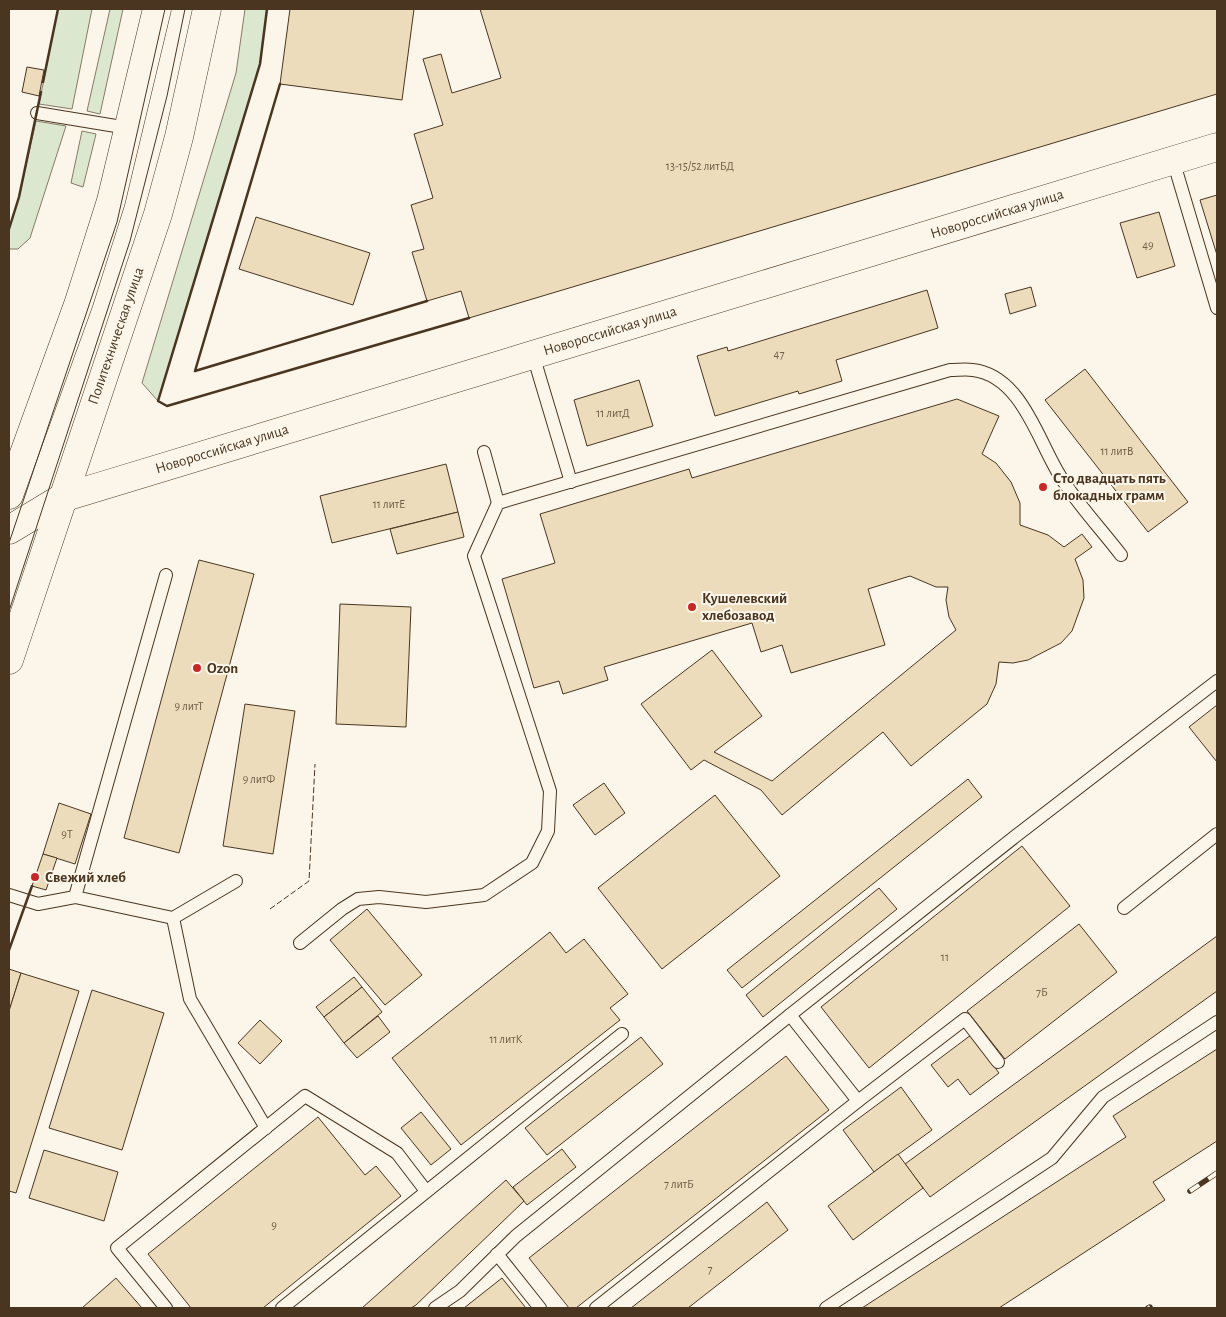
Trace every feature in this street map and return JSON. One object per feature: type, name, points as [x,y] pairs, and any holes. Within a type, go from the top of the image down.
[{"type":"main road","points":[[9,495],[88,274],[111,201],[157,9]]},
{"type":"main road","name":"Политехническая улица","points":[[9,660],[158,214],[179,137],[207,9]]},
{"type":"main road","name":"Новороссийская улица","points":[[9,530],[59,508],[1175,167],[1217,147]]},
{"type":"main road","name":"Новороссийская улица","points":[[1175,167],[1217,162]]},
{"type":"main road","name":"Новороссийская улица","points":[[9,534],[59,508]]},
{"type":"lane","points":[[37,113],[128,128]]},
{"type":"lane","points":[[1175,167],[1217,308]]},
{"type":"lane","points":[[535,362],[571,482]]},
{"type":"lane","points":[[498,503],[950,370],[975,370],[998,380],[1017,398],[1033,421],[1046,452],[1062,480],[1121,555]]},
{"type":"lane","points":[[300,944],[342,909],[358,899],[379,897],[426,902],[484,895],[532,863],[548,831],[550,791],[474,556],[498,503],[484,452]]},
{"type":"lane","points":[[75,897],[166,575]]},
{"type":"lane","points":[[435,1308],[460,1291],[524,1229],[790,1015],[1017,835],[1217,681]]},
{"type":"lane","points":[[1124,908],[1217,834]]},
{"type":"lane","points":[[9,895],[38,904],[75,897],[173,918],[236,881]]},
{"type":"lane","points":[[173,918],[190,999],[266,1128]]},
{"type":"lane","points":[[790,1015],[858,1101]]},
{"type":"lane","points":[[596,1308],[965,1019],[998,1062]]},
{"type":"lane","points":[[826,1308],[1052,1158],[1103,1097],[1217,1022]]},
{"type":"lane","points":[[282,1308],[622,1034]]},
{"type":"lane","points":[[166,1308],[117,1248],[305,1096],[397,1154],[426,1191]]},
{"type":"lane","points":[[497,1254],[540,1308]]},
{"type":"green space","points":[[58,9],[92,9],[72,109],[39,104]]},
{"type":"green space","points":[[110,9],[123,9],[100,114],[87,111]]},
{"type":"green space","points":[[245,9],[267,9],[260,64],[158,401],[142,383],[236,73]]},
{"type":"green space","points":[[36,121],[66,126],[30,238],[18,249],[9,249],[9,229],[19,197]]},
{"type":"green space","points":[[82,131],[96,134],[83,187],[71,183]]},
{"type":"building","points":[[290,9],[414,9],[402,100],[280,84]]},
{"type":"building","points":[[480,9],[1217,9],[1217,94],[469,318],[461,291],[427,301],[412,252],[424,249],[411,205],[433,198],[414,134],[443,125],[423,59],[441,54],[452,93],[501,78]]},
{"type":"building","points":[[27,67],[44,70],[39,96],[22,92]]},
{"type":"building","points":[[1217,195],[1217,255],[1200,200]]},
{"type":"building","points":[[1159,212],[1175,266],[1137,278],[1120,223]]},
{"type":"building","points":[[256,217],[370,253],[353,305],[239,269]]},
{"type":"building","points":[[1031,287],[1036,306],[1010,314],[1005,294]]},
{"type":"building","points":[[927,290],[938,328],[836,360],[842,381],[799,394],[798,391],[715,416],[697,356],[727,347],[728,351]]},
{"type":"building","points":[[1085,369],[1188,502],[1148,532],[1045,400]]},
{"type":"building","points":[[639,380],[653,426],[587,446],[574,400]]},
{"type":"building","name":"Кушелевский хлебозавод","points":[[957,399],[999,416],[982,454],[996,463],[1011,482],[1020,503],[1020,525],[1048,535],[1064,547],[1082,534],[1092,547],[1075,559],[1083,580],[1084,598],[1072,631],[1061,643],[1028,660],[1013,663],[999,662],[996,684],[987,704],[911,766],[883,732],[782,815],[761,790],[704,760],[691,770],[641,704],[712,650],[762,716],[714,752],[772,781],[956,630],[949,617],[946,600],[948,587],[936,587],[910,576],[868,589],[885,645],[791,673],[782,645],[761,652],[752,623],[604,667],[608,680],[563,694],[559,681],[534,688],[502,579],[555,563],[540,514],[689,469],[692,478]]},
{"type":"building","points":[[446,464],[458,512],[332,543],[320,496]]},
{"type":"building","points":[[458,512],[464,537],[397,554],[390,529]]},
{"type":"building","points":[[199,560],[254,574],[179,853],[124,838]]},
{"type":"building","points":[[340,604],[411,607],[406,727],[336,724]]},
{"type":"building","points":[[245,704],[295,711],[273,854],[223,846]]},
{"type":"building","points":[[1217,705],[1217,762],[1189,727]]},
{"type":"building","points":[[968,779],[982,797],[742,988],[727,970]]},
{"type":"building","points":[[604,783],[625,813],[595,835],[573,805]]},
{"type":"building","points":[[715,795],[780,876],[662,969],[598,888]]},
{"type":"building","points":[[59,803],[91,814],[75,864],[43,854]]},
{"type":"building","points":[[1022,846],[1070,906],[869,1068],[821,1007]]},
{"type":"building","points":[[43,854],[57,858],[46,890],[32,886]]},
{"type":"building","points":[[879,888],[897,909],[763,1017],[746,995]]},
{"type":"building","points":[[367,909],[422,975],[385,1005],[330,940]]},
{"type":"building","points":[[1079,924],[1117,972],[1005,1059],[967,1011]]},
{"type":"building","points":[[550,932],[566,953],[584,939],[628,994],[610,1008],[620,1020],[461,1145],[392,1058]]},
{"type":"building","points":[[1217,936],[1217,991],[930,1197],[905,1164]]},
{"type":"building","points":[[9,969],[21,973],[9,1011]]},
{"type":"building","points":[[21,973],[79,991],[16,1193],[9,1191],[9,1011]]},
{"type":"building","points":[[354,977],[362,987],[324,1017],[316,1007]]},
{"type":"building","points":[[362,987],[382,1012],[344,1043],[324,1017]]},
{"type":"building","points":[[92,990],[164,1013],[122,1150],[49,1128]]},
{"type":"building","points":[[378,1016],[390,1032],[357,1058],[344,1043]]},
{"type":"building","points":[[260,1020],[282,1041],[260,1064],[238,1043]]},
{"type":"building","points":[[971,1035],[999,1073],[970,1095],[958,1079],[948,1087],[931,1065]]},
{"type":"building","points":[[641,1037],[663,1064],[547,1155],[525,1128]]},
{"type":"building","points":[[1217,1049],[1217,1141],[1153,1182],[1165,1200],[999,1308],[862,1308],[1126,1137],[1113,1116]]},
{"type":"building","points":[[786,1056],[829,1110],[576,1308],[569,1308],[529,1258]]},
{"type":"building","points":[[901,1087],[932,1130],[874,1172],[843,1130]]},
{"type":"building","points":[[421,1112],[451,1149],[431,1165],[401,1128]]},
{"type":"building","points":[[318,1117],[365,1175],[376,1166],[401,1196],[263,1308],[191,1308],[148,1254]]},
{"type":"building","points":[[562,1149],[576,1167],[527,1205],[513,1187]]},
{"type":"building","points":[[44,1150],[118,1172],[104,1221],[29,1198]]},
{"type":"building","points":[[898,1154],[923,1188],[853,1240],[828,1206]]},
{"type":"building","points":[[506,1180],[524,1201],[416,1305],[411,1308],[362,1308]]},
{"type":"building","points":[[767,1202],[788,1230],[688,1308],[631,1308]]},
{"type":"building","points":[[116,1278],[142,1308],[82,1308]]},
{"type":"building","points":[[502,1278],[526,1308],[464,1308]]},
{"type":"tram line","points":[[9,543],[117,222],[165,9]]},
{"type":"tram line","points":[[9,611],[130,241],[167,96],[185,9]]},
{"type":"railway","points":[[1190,1191],[1217,1173]]},
{"type":"fence","points":[[270,909],[309,881],[315,764]]},
{"type":"wall","points":[[43,82],[58,9]]},
{"type":"wall","points":[[267,9],[260,64],[158,401],[167,406],[469,318]]},
{"type":"wall","points":[[280,84],[195,371],[427,301]]},
{"type":"wall","points":[[9,229],[19,197],[41,92]]},
{"type":"wall","points":[[9,950],[32,886]]},
{"type":"place","name":"Сто двадцать пять блокадных грамм","points":[[1043,487]]},
{"type":"place","name":"Кушелевский хлебозавод","points":[[692,607]]},
{"type":"place","name":"Ozon","points":[[197,668]]},
{"type":"place","name":"Свежий хлеб","points":[[35,877]]}]
